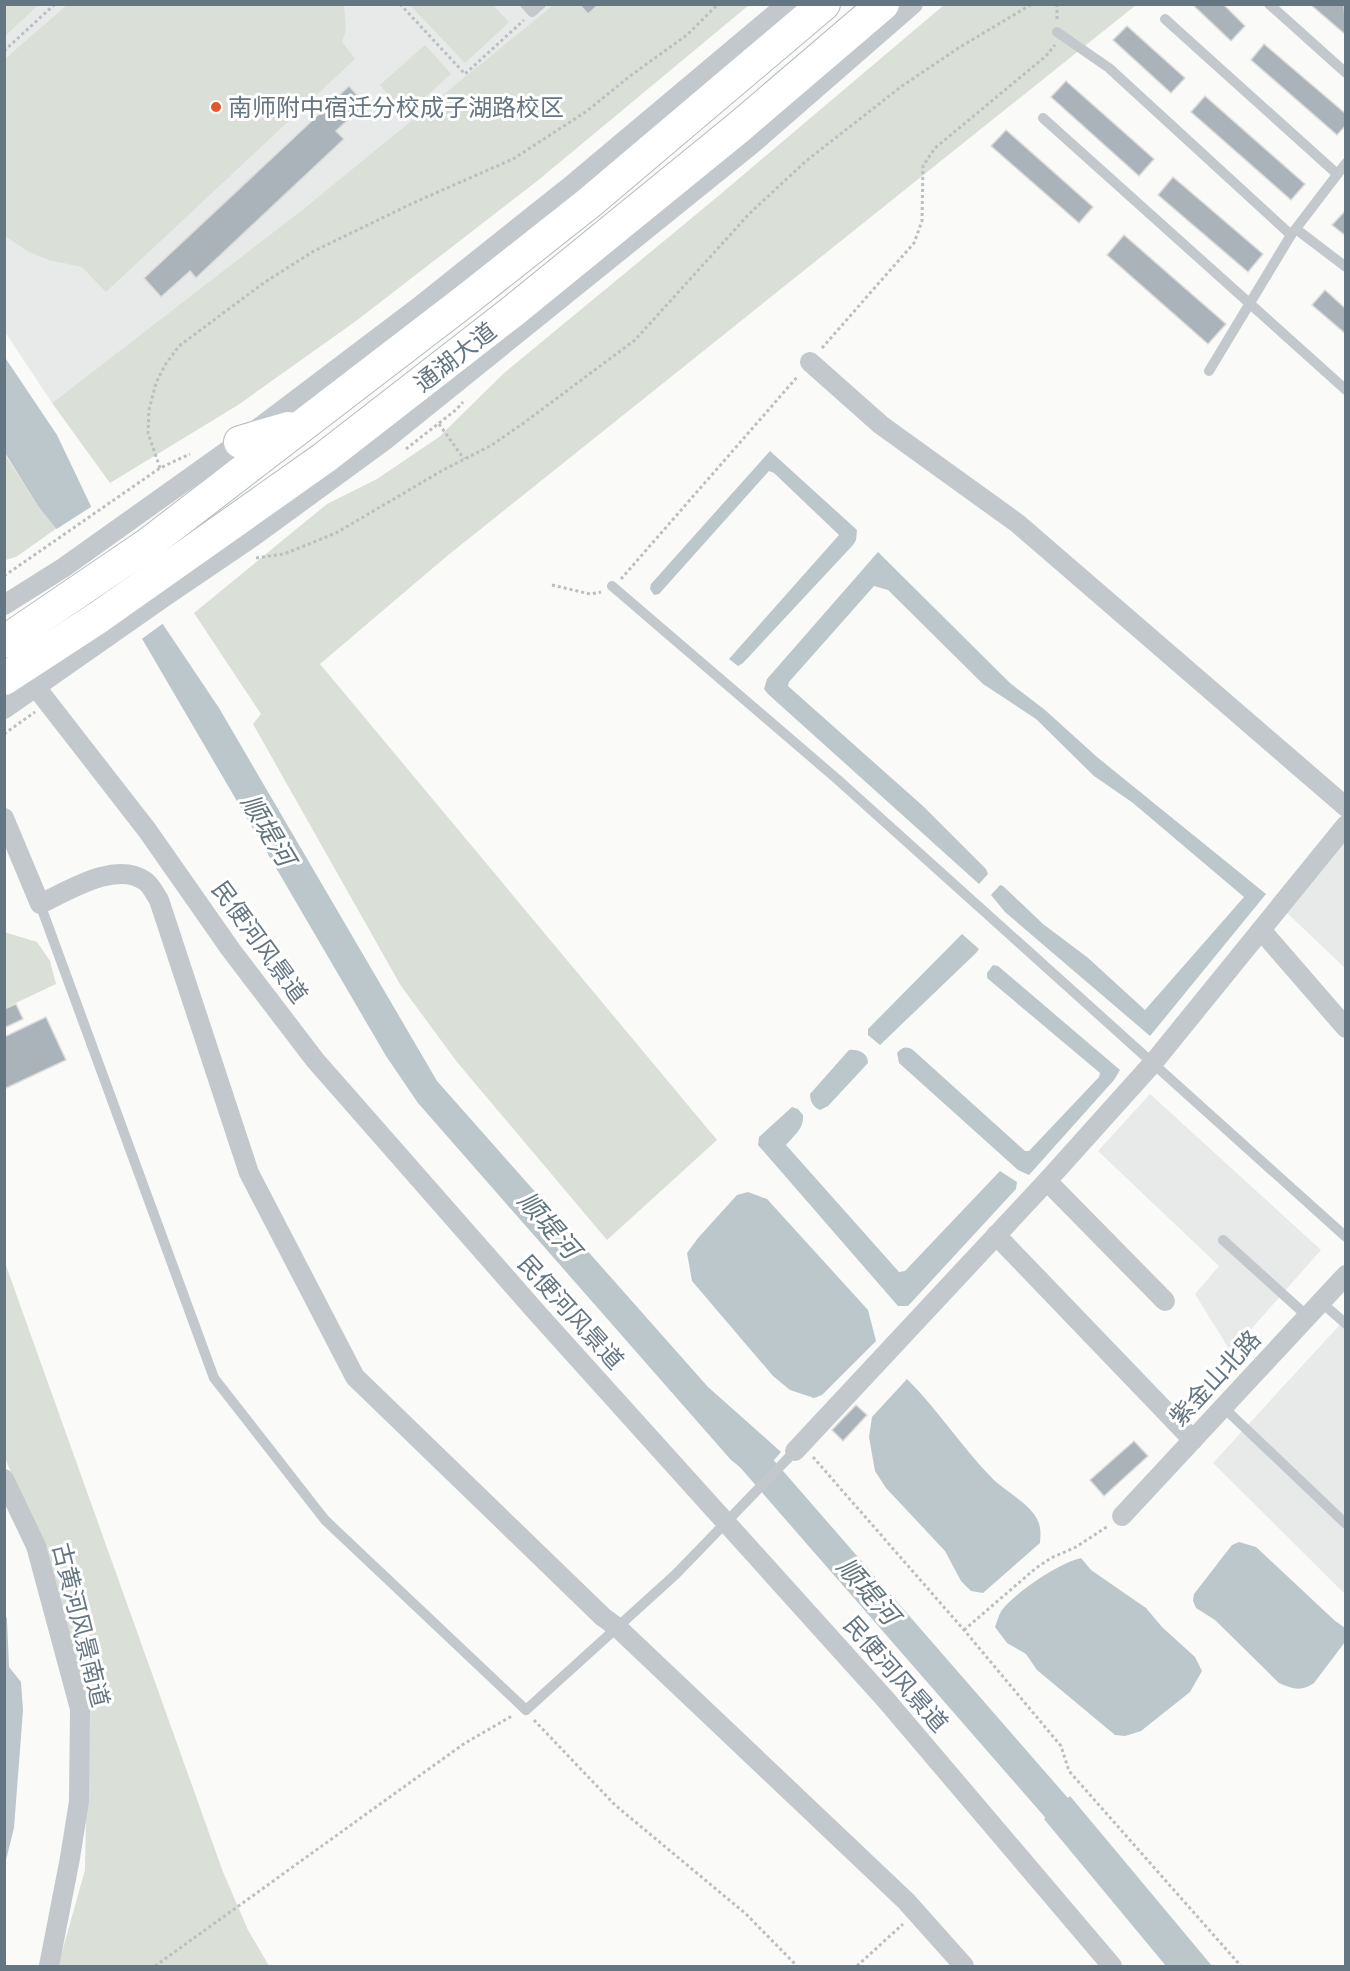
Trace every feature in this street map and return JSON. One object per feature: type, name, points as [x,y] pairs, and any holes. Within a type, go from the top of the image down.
[{"type":"main road","name":"通湖大道","points":[[4,642],[73,579],[148,544],[306,423],[590,202],[824,4]]},
{"type":"main road","name":"通湖大道","points":[[20,678],[100,629],[163,585],[233,522],[324,458],[512,312],[738,128],[883,4]]},
{"type":"main road","points":[[240,442],[306,423]]},
{"type":"main road","points":[[195,575],[233,522]]},
{"type":"street","points":[[4,606],[73,579],[124,523],[240,442],[416,309],[574,183],[787,4]]},
{"type":"street","points":[[163,585],[195,575],[254,536],[384,441],[751,145],[913,4]]},
{"type":"street","points":[[810,362],[881,425],[1017,523],[1346,807]]},
{"type":"street","points":[[4,710],[20,678]]},
{"type":"street","name":"民便河风景道","points":[[20,678],[147,830],[231,950],[315,1060],[537,1314],[730,1518],[1112,1966]]},
{"type":"street","points":[[4,818],[40,904],[99,876],[132,875],[146,881],[159,900],[249,1173],[355,1377],[603,1617],[618,1628],[916,1912],[963,1966]]},
{"type":"street","points":[[798,1447],[1047,1181],[1153,1063],[1346,825]]},
{"type":"street","points":[[1261,930],[1346,1028]]},
{"type":"street","points":[[1047,1181],[1165,1301]]},
{"type":"street","points":[[996,1235],[1193,1440]]},
{"type":"street","name":"紫金山北路","points":[[1122,1516],[1346,1275]]},
{"type":"street","name":"古黄河风景南道","points":[[4,1479],[36,1546],[80,1710],[79,1801],[49,1966]]},
{"type":"lane","points":[[1269,4],[1346,74]]},
{"type":"lane","points":[[1165,20],[1336,173]]},
{"type":"lane","points":[[1057,32],[1109,68],[1294,232],[1346,267]]},
{"type":"lane","points":[[1042,118],[1346,390]]},
{"type":"lane","points":[[1209,371],[1294,232],[1345,163]]},
{"type":"lane","points":[[612,586],[837,779],[1346,1237]]},
{"type":"lane","points":[[40,904],[214,1378],[325,1520],[526,1710],[676,1574],[798,1447]]},
{"type":"lane","points":[[1223,1240],[1314,1309],[1346,1324]]},
{"type":"lane","points":[[1223,1407],[1346,1524]]},
{"type":"path","points":[[4,51],[55,4]]},
{"type":"path","points":[[400,4],[465,74],[533,7]]},
{"type":"path","points":[[160,468],[148,434],[149,410],[156,383],[165,365],[179,346],[265,282],[314,251],[412,202],[513,159],[579,116],[687,36],[718,4]]},
{"type":"path","points":[[254,558],[284,554],[336,533],[492,445],[525,422],[635,340],[749,214],[806,161],[902,86],[960,47],[1032,4]]},
{"type":"path","points":[[552,585],[590,594],[606,590],[618,583],[914,243],[922,221],[923,166],[935,148],[1054,48],[1057,32],[1057,4]]},
{"type":"path","points":[[438,424],[464,459]]},
{"type":"path","points":[[4,576],[113,501]]},
{"type":"path","points":[[798,1447],[964,1630],[1061,1746],[1070,1771],[1241,1966]]},
{"type":"path","points":[[964,1630],[1036,1568],[1051,1558],[1076,1547],[1122,1516]]},
{"type":"path","points":[[154,1966],[465,1743],[503,1719],[526,1710],[540,1729],[615,1805],[746,1914],[796,1966]]},
{"type":"path","points":[[856,1966],[916,1912]]},
{"type":"shaded area","points":[[5,4],[38,4],[38,5],[5,36]]},
{"type":"shaded area","name":"南师附中宿迁分校成子湖路校区","points":[[4,5],[553,5],[302,210],[52,403],[5,332]]},
{"type":"shaded area","points":[[67,5],[344,5],[346,30],[342,42],[355,59],[106,292],[82,267],[49,260],[29,252],[5,236],[5,59]]},
{"type":"shaded area","points":[[410,5],[493,5],[509,22],[465,63]]},
{"type":"shaded area","points":[[553,5],[749,5],[536,182],[356,321],[238,405],[110,483],[52,403],[302,210]]},
{"type":"shaded area","points":[[944,5],[1136,5],[447,556],[320,664],[717,1140],[607,1240],[457,1062],[401,986],[253,724],[261,714],[194,613],[327,504],[377,479],[439,437],[503,374]]},
{"type":"shaded area","points":[[425,45],[451,74],[406,114],[380,85]]},
{"type":"shaded area","points":[[4,453],[38,506],[57,528],[16,557],[5,560]]},
{"type":"shaded area","points":[[1345,835],[1345,968],[1284,910]]},
{"type":"shaded area","points":[[4,932],[37,942],[50,961],[56,984],[5,1008]]},
{"type":"shaded area","points":[[1150,1094],[1321,1250],[1231,1352],[1195,1294],[1219,1266],[1098,1151]]},
{"type":"shaded area","points":[[4,1260],[223,1872],[248,1930],[269,1966],[58,1966],[85,1870],[87,1769],[20,1493],[5,1458]]},
{"type":"shaded area","points":[[1345,1319],[1345,1594],[1213,1463]]},
{"type":"water","points":[[4,356],[57,435],[109,544],[219,708],[437,1081],[708,1387],[781,1452],[758,1478],[750,1475],[731,1460],[418,1103],[386,1056],[134,625],[38,506],[5,453]]},
{"type":"water","points":[[770,451],[857,530],[856,540],[738,666],[729,659],[839,535],[774,473],[769,471],[659,594],[654,595],[650,589],[651,584]]},
{"type":"water","points":[[878,552],[1010,683],[1266,894],[1150,1036],[1005,912],[991,895],[1000,885],[1003,886],[1043,924],[1087,957],[1145,1010],[1244,897],[1133,803],[1094,776],[1036,719],[983,684],[888,590],[874,586],[789,682],[788,686],[924,807],[986,869],[988,874],[979,884],[764,689],[767,679]]},
{"type":"water","points":[[962,934],[979,949],[880,1045],[868,1035],[868,1029]]},
{"type":"water","points":[[993,965],[998,966],[1120,1070],[1114,1080],[1029,1175],[1018,1170],[899,1063],[897,1053],[905,1048],[913,1050],[1025,1151],[1029,1151],[1099,1077],[1100,1073],[987,978],[987,973]]},
{"type":"water","points":[[849,1050],[862,1052],[868,1063],[828,1106],[820,1110],[812,1104],[810,1094]]},
{"type":"water","points":[[792,1107],[798,1109],[803,1115],[803,1120],[798,1132],[786,1145],[899,1272],[905,1271],[1000,1171],[1017,1182],[1016,1189],[908,1306],[898,1306],[758,1145],[759,1137]]},
{"type":"water","points":[[748,1192],[767,1199],[868,1310],[876,1341],[822,1395],[814,1398],[790,1390],[773,1376],[692,1281],[687,1253],[737,1195]]},
{"type":"water","points":[[907,1379],[980,1465],[996,1482],[1029,1508],[1039,1524],[1040,1543],[983,1593],[971,1591],[961,1581],[945,1551],[886,1488],[875,1471],[869,1437],[872,1417]]},
{"type":"water","points":[[1239,1542],[1256,1547],[1345,1628],[1345,1642],[1310,1686],[1297,1689],[1279,1683],[1215,1620],[1196,1608],[1193,1601],[1194,1594],[1232,1545]]},
{"type":"water","points":[[1081,1558],[1091,1570],[1146,1608],[1162,1627],[1195,1657],[1202,1671],[1190,1692],[1141,1731],[1125,1736],[1115,1735],[1037,1670],[1026,1654],[1007,1643],[995,1627],[1002,1610],[1017,1595],[1050,1572]]},
{"type":"water","points":[[5,1614],[9,1667],[21,1682],[23,1710],[14,1828],[5,1864]]},
{"type":"water","points":[[1070,1796],[1212,1966],[1166,1966],[1044,1819]]},
{"type":"pier","points":[[94,505],[112,542],[165,622],[139,641],[131,627],[55,530]]},
{"type":"building","points":[[579,4],[599,4],[588,14]]},
{"type":"building","points":[[1192,4],[1223,4],[1245,26],[1231,41]]},
{"type":"building","points":[[1311,4],[1344,4],[1346,35],[1311,5]]},
{"type":"building","points":[[1127,26],[1185,78],[1171,93],[1113,40]]},
{"type":"building","points":[[1264,44],[1346,114],[1346,125],[1337,135],[1251,60]]},
{"type":"building","points":[[1066,81],[1154,159],[1139,176],[1051,97]]},
{"type":"building","points":[[349,86],[365,104],[336,131],[344,139],[196,278],[190,271],[161,297],[144,278]]},
{"type":"building","points":[[1205,96],[1305,184],[1291,200],[1191,112]]},
{"type":"building","points":[[1006,130],[1093,207],[1079,223],[991,146]]},
{"type":"building","points":[[1173,177],[1263,254],[1248,272],[1158,195]]},
{"type":"building","points":[[1346,210],[1346,236],[1332,225]]},
{"type":"building","points":[[1124,235],[1226,324],[1208,344],[1107,255]]},
{"type":"building","points":[[1325,290],[1346,309],[1346,334],[1312,305]]},
{"type":"building","points":[[16,1004],[23,1019],[4,1028],[4,1009]]},
{"type":"building","points":[[46,1017],[66,1060],[4,1089],[4,1037]]},
{"type":"building","points":[[856,1405],[867,1415],[843,1441],[832,1430]]},
{"type":"building","points":[[1134,1441],[1148,1456],[1104,1496],[1090,1480]]},
{"type":"waterway","name":"顺堤河","points":[[737,1441],[1082,1837]]},
{"type":"place","name":"南师附中宿迁分校成子湖路校区","points":[[216,107]]}]
